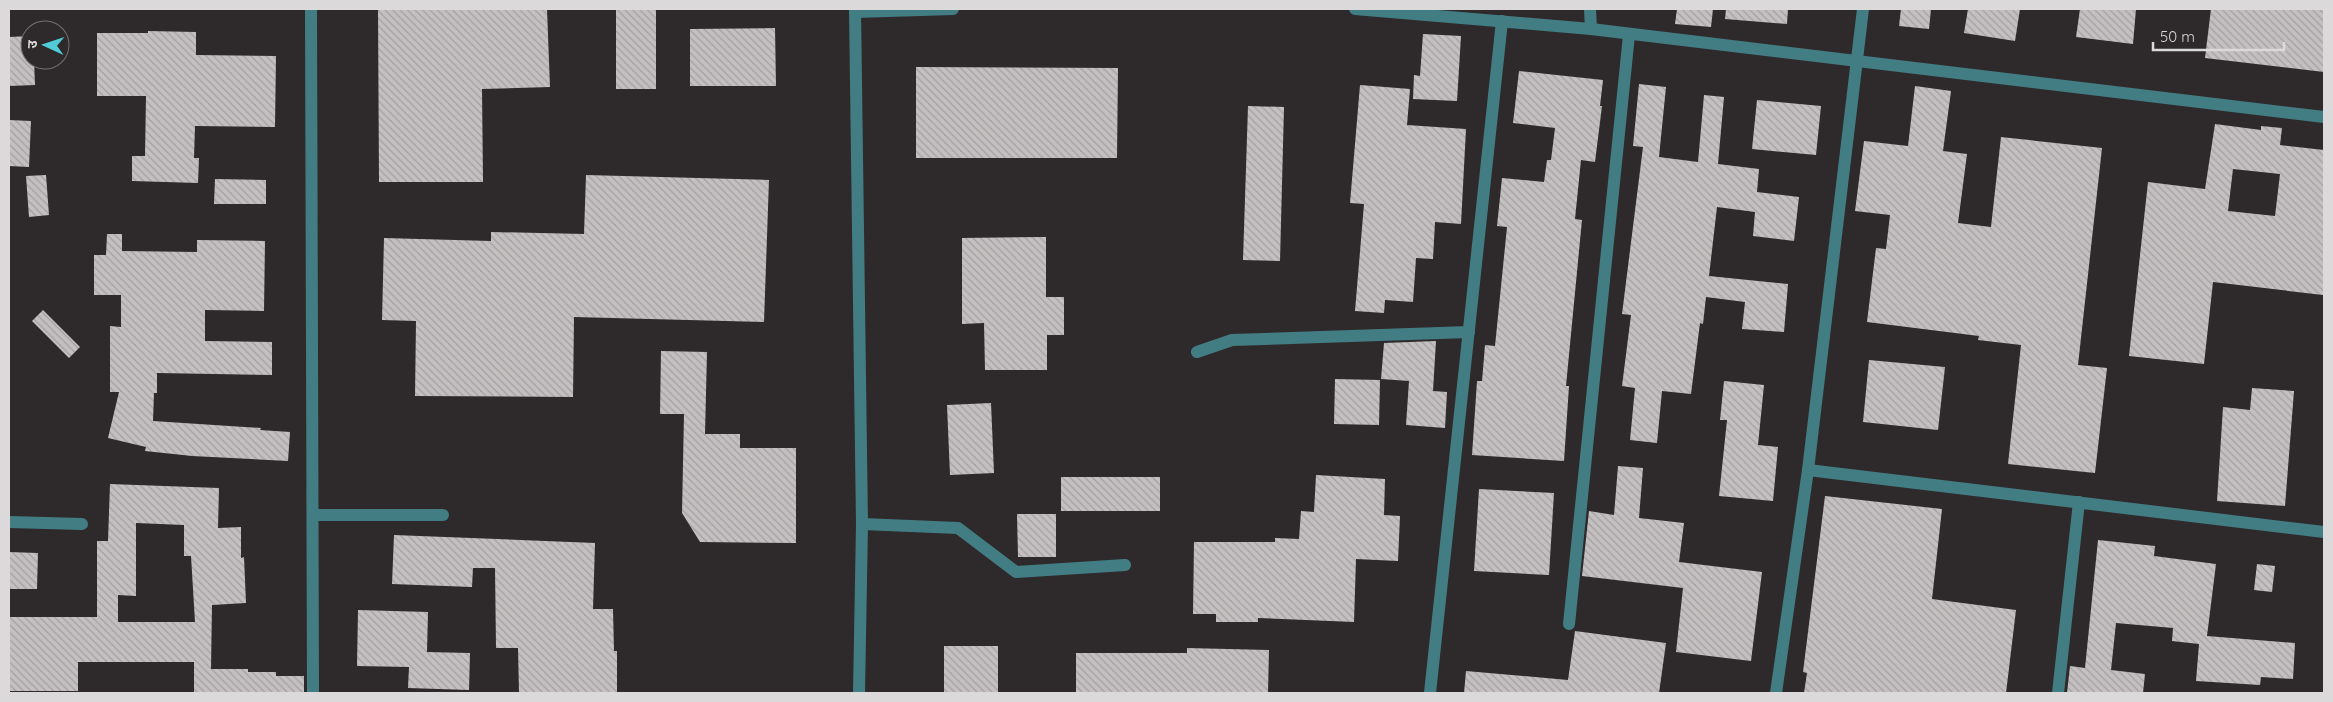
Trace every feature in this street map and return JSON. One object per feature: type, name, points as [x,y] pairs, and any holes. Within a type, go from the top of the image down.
[{"type":"street","points":[[311,9],[314,693]]},
{"type":"street","points":[[859,693],[862,524],[855,10],[952,9]]},
{"type":"street","points":[[1354,9],[1386,10],[1591,29],[2324,117]]},
{"type":"street","points":[[1590,9],[1591,29]]},
{"type":"street","points":[[1776,693],[1808,470],[1862,9]]},
{"type":"street","points":[[1430,693],[1502,21]]},
{"type":"street","points":[[1568,624],[1629,35]]},
{"type":"street","points":[[1197,352],[1232,340],[1470,332]]},
{"type":"street","points":[[1808,470],[2324,532]]},
{"type":"street","points":[[2058,693],[2079,502]]},
{"type":"street","points":[[313,515],[443,515]]},
{"type":"street","points":[[9,522],[82,524]]},
{"type":"street","points":[[862,524],[958,528],[1016,572],[1125,565]]},
{"type":"building","points":[[378,9],[547,9],[550,87],[482,89],[483,182],[379,182]]},
{"type":"building","points":[[616,9],[656,9],[656,89],[616,89]]},
{"type":"building","points":[[1677,9],[1713,9],[1711,27],[1675,24]]},
{"type":"building","points":[[1726,9],[1788,9],[1787,24],[1725,19]]},
{"type":"building","points":[[1901,9],[1931,9],[1929,29],[1899,26]]},
{"type":"building","points":[[1968,9],[2020,9],[2015,41],[1964,33]]},
{"type":"building","points":[[2080,9],[2136,9],[2133,44],[2076,37]]},
{"type":"building","points":[[2211,9],[2324,9],[2324,72],[2205,58]]},
{"type":"building","points":[[775,28],[776,86],[690,86],[690,29]]},
{"type":"building","points":[[148,31],[196,32],[196,55],[276,56],[275,127],[195,126],[194,158],[199,158],[198,183],[132,181],[132,156],[145,156],[146,96],[97,96],[97,33],[148,33]]},
{"type":"building","points":[[1423,34],[1461,36],[1457,101],[1413,99],[1414,75],[1420,76]]},
{"type":"building","points":[[20,36],[20,70],[34,70],[35,85],[9,86],[9,37]]},
{"type":"building","points":[[916,67],[1118,68],[1117,158],[916,158]]},
{"type":"building","points":[[1519,71],[1603,80],[1600,106],[1602,106],[1595,162],[1581,160],[1575,219],[1582,220],[1566,386],[1569,386],[1564,461],[1472,455],[1477,381],[1482,381],[1485,345],[1495,346],[1507,227],[1497,226],[1502,178],[1544,182],[1547,160],[1551,160],[1555,128],[1513,123]]},
{"type":"building","points":[[1639,84],[1666,87],[1659,157],[1698,162],[1704,95],[1724,97],[1718,164],[1759,169],[1757,192],[1799,197],[1794,241],[1753,236],[1755,212],[1717,207],[1709,276],[1788,284],[1784,332],[1742,329],[1745,302],[1706,297],[1703,324],[1700,323],[1691,394],[1662,391],[1657,443],[1630,440],[1635,388],[1622,386],[1631,315],[1622,314],[1643,147],[1633,146]]},
{"type":"building","points":[[1360,85],[1410,89],[1407,125],[1466,129],[1461,224],[1435,222],[1433,259],[1416,258],[1413,302],[1385,300],[1384,313],[1355,311],[1364,204],[1350,203]]},
{"type":"building","points":[[1915,86],[1951,91],[1943,151],[1967,154],[1958,223],[1991,227],[2001,137],[2102,148],[2078,365],[2107,368],[2095,473],[2008,464],[2021,345],[1978,340],[1979,336],[1867,322],[1876,248],[1886,249],[1890,215],[1855,211],[1864,141],[1908,146]]},
{"type":"building","points":[[1757,100],[1821,106],[1816,155],[1752,149]]},
{"type":"building","points":[[1248,106],[1284,107],[1280,261],[1243,260]]},
{"type":"building","points":[[9,120],[31,121],[29,167],[9,166]]},
{"type":"building","points":[[2215,124],[2261,130],[2261,126],[2282,128],[2280,145],[2324,150],[2323,295],[2213,282],[2204,364],[2129,356],[2148,182],[2205,189]],"holes":[[[2233,169],[2280,174],[2275,216],[2228,211]]]},
{"type":"building","points":[[46,175],[49,215],[29,217],[26,176]]},
{"type":"building","points":[[586,175],[769,180],[764,322],[574,317],[573,397],[415,396],[416,321],[382,320],[384,238],[491,241],[491,232],[584,234]]},
{"type":"building","points":[[215,179],[266,180],[266,204],[214,204]]},
{"type":"building","points":[[107,234],[122,234],[122,251],[197,252],[197,240],[265,241],[264,311],[205,310],[205,341],[272,342],[272,375],[157,373],[157,393],[154,393],[153,421],[261,428],[260,430],[290,432],[288,461],[192,456],[145,451],[146,447],[108,438],[119,392],[110,392],[110,326],[121,327],[121,295],[94,295],[94,255],[106,255]]},
{"type":"building","points":[[1046,237],[1046,297],[1064,297],[1064,335],[1047,335],[1047,370],[985,370],[984,323],[962,324],[962,238]]},
{"type":"building","points":[[43,310],[80,347],[69,358],[32,321]]},
{"type":"building","points":[[1436,341],[1433,391],[1447,392],[1445,428],[1406,425],[1409,381],[1381,379],[1384,343]]},
{"type":"building","points":[[661,351],[707,352],[705,434],[740,434],[740,448],[796,448],[796,543],[700,542],[682,513],[684,414],[660,414]]},
{"type":"building","points":[[1869,360],[1945,367],[1938,430],[1863,422]]},
{"type":"building","points":[[1335,379],[1380,380],[1379,425],[1334,424]]},
{"type":"building","points":[[1724,381],[1764,385],[1758,445],[1778,447],[1773,501],[1719,496],[1727,420],[1720,420]]},
{"type":"building","points":[[2252,388],[2294,391],[2285,506],[2217,501],[2223,407],[2250,410]]},
{"type":"building","points":[[991,403],[994,473],[950,475],[947,405]]},
{"type":"building","points":[[1618,466],[1643,468],[1639,518],[1684,523],[1679,562],[1762,572],[1751,661],[1676,652],[1683,588],[1582,576],[1589,511],[1614,515]]},
{"type":"building","points":[[1316,475],[1385,479],[1384,515],[1400,516],[1398,561],[1356,559],[1354,622],[1258,618],[1258,622],[1216,622],[1216,614],[1193,614],[1194,542],[1275,542],[1275,538],[1299,539],[1301,511],[1314,512]]},
{"type":"building","points":[[1061,477],[1160,477],[1160,511],[1061,511]]},
{"type":"building","points":[[110,484],[219,488],[218,528],[241,527],[241,558],[244,557],[246,603],[212,605],[211,669],[248,669],[248,672],[276,672],[276,676],[304,676],[304,693],[194,693],[194,662],[78,662],[78,691],[9,691],[9,617],[97,617],[97,541],[108,541]],"holes":[[[136,523],[184,525],[184,556],[191,556],[195,622],[118,622],[118,595],[136,596]]]},
{"type":"building","points":[[1479,489],[1554,493],[1549,575],[1474,571]]},
{"type":"building","points":[[1825,496],[1942,509],[1932,599],[2016,610],[2006,693],[1804,693],[1807,673],[1803,672]]},
{"type":"building","points":[[1017,514],[1056,514],[1056,557],[1018,557]]},
{"type":"building","points":[[394,535],[595,543],[593,609],[613,609],[614,651],[617,651],[617,693],[519,693],[518,648],[496,648],[495,568],[473,568],[472,587],[392,584]]},
{"type":"building","points":[[2098,540],[2155,546],[2154,556],[2216,564],[2207,636],[2295,643],[2293,679],[2261,677],[2260,685],[2196,681],[2199,644],[2172,641],[2173,628],[2116,623],[2111,670],[2145,674],[2143,693],[2067,693],[2070,666],[2085,668]]},
{"type":"building","points":[[9,552],[38,553],[37,589],[9,589]]},
{"type":"building","points":[[2257,564],[2275,566],[2272,592],[2254,590]]},
{"type":"building","points":[[358,610],[428,612],[427,652],[470,653],[469,690],[408,688],[409,667],[357,666]]},
{"type":"building","points":[[1575,631],[1666,643],[1659,693],[1464,693],[1466,671],[1568,680]]},
{"type":"building","points":[[944,646],[998,646],[998,693],[944,693]]},
{"type":"building","points":[[1187,648],[1269,650],[1268,693],[1076,693],[1076,653],[1187,653]]}]
